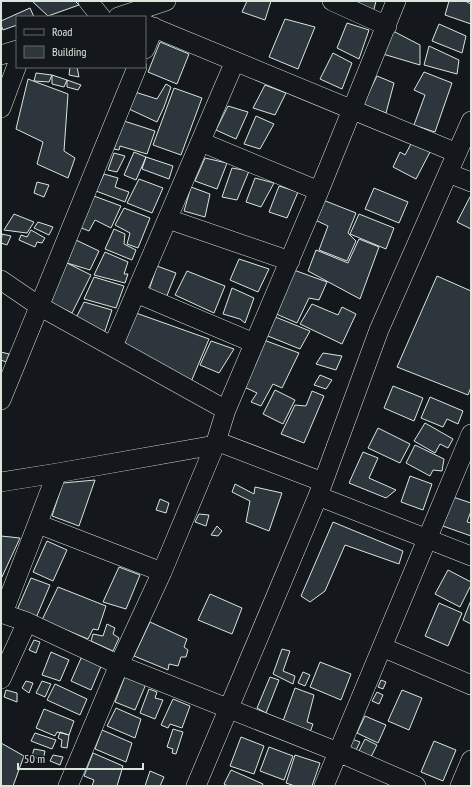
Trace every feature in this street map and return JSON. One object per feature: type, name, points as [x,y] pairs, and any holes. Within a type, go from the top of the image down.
[{"type":"street","points":[[88,1],[100,16]]},
{"type":"street","points":[[125,16],[166,1]]},
{"type":"street","points":[[332,1],[387,26]]},
{"type":"street","points":[[68,786],[119,666],[162,572],[216,443],[226,410],[290,261],[396,1]]},
{"type":"street","points":[[146,42],[149,26],[457,153]]},
{"type":"street","points":[[1,55],[16,50]]},
{"type":"street","points":[[113,346],[235,61]]},
{"type":"street","points":[[1,108],[16,68]]},
{"type":"street","points":[[1,400],[137,68]]},
{"type":"street","points":[[196,786],[320,489],[379,330],[471,121]]},
{"type":"street","points":[[201,142],[319,191]]},
{"type":"street","points":[[448,173],[471,182]]},
{"type":"street","points":[[168,218],[290,261]]},
{"type":"street","points":[[1,280],[39,306],[226,410]]},
{"type":"street","points":[[136,293],[254,343]]},
{"type":"street","points":[[324,786],[427,538],[467,455],[471,434]]},
{"type":"street","points":[[1,482],[57,474],[216,443],[427,538],[471,556]]},
{"type":"street","points":[[57,474],[2,613],[26,622],[119,666],[338,752],[416,786]]},
{"type":"street","points":[[38,524],[162,572]]},
{"type":"street","points":[[1,679],[26,622]]},
{"type":"street","points":[[382,647],[471,685]]},
{"type":"street","points":[[460,786],[471,760]]},
{"type":"building","points":[[32,1],[75,1],[79,5],[48,16]]},
{"type":"building","points":[[247,1],[271,1],[265,20],[242,12]]},
{"type":"building","points":[[353,1],[376,1],[373,13]]},
{"type":"building","points":[[449,1],[465,1],[471,4],[471,24],[445,15]]},
{"type":"building","points":[[30,8],[34,16],[16,16],[16,25],[3,30],[1,21]]},
{"type":"building","points":[[285,19],[315,27],[298,69],[269,57]]},
{"type":"building","points":[[347,23],[369,30],[359,59],[337,48]]},
{"type":"building","points":[[439,24],[466,36],[462,53],[432,41]]},
{"type":"building","points":[[393,31],[420,45],[420,65],[383,54]]},
{"type":"building","points":[[160,42],[189,54],[177,84],[148,72]]},
{"type":"building","points":[[429,46],[459,60],[457,74],[424,65]]},
{"type":"building","points":[[333,53],[352,63],[342,89],[320,79]]},
{"type":"building","points":[[70,68],[77,68],[79,77],[69,75]]},
{"type":"building","points":[[424,72],[452,83],[435,132],[414,125],[425,95],[414,90]]},
{"type":"building","points":[[36,73],[52,75],[49,82],[34,81]]},
{"type":"building","points":[[52,75],[67,80],[64,87],[52,84]]},
{"type":"building","points":[[377,76],[394,83],[386,113],[363,104]]},
{"type":"building","points":[[28,79],[68,94],[64,151],[75,158],[68,178],[37,164],[43,142],[16,129]]},
{"type":"building","points":[[67,80],[81,85],[78,90],[67,87]]},
{"type":"building","points":[[166,84],[171,87],[157,122],[129,109],[135,92],[157,99]]},
{"type":"building","points":[[265,85],[286,93],[275,115],[253,108]]},
{"type":"building","points":[[174,88],[202,98],[181,155],[153,145]]},
{"type":"building","points":[[228,106],[248,112],[236,139],[216,130]]},
{"type":"building","points":[[256,116],[274,124],[260,149],[244,144]]},
{"type":"building","points":[[124,121],[155,131],[147,154],[120,146],[119,150],[114,149]]},
{"type":"building","points":[[412,142],[430,152],[416,179],[393,167],[400,152],[405,155]]},
{"type":"building","points":[[134,152],[146,157],[136,180],[124,175]]},
{"type":"building","points":[[114,153],[125,156],[117,172],[108,170]]},
{"type":"building","points":[[146,157],[173,166],[169,179],[142,169]]},
{"type":"building","points":[[205,158],[227,163],[217,189],[195,181]]},
{"type":"building","points":[[232,168],[249,171],[237,200],[222,197]]},
{"type":"building","points":[[104,174],[118,178],[115,187],[129,192],[125,202],[96,191]]},
{"type":"building","points":[[255,178],[274,183],[261,207],[246,202]]},
{"type":"building","points":[[139,179],[163,188],[152,213],[127,203]]},
{"type":"building","points":[[37,182],[49,185],[44,197],[34,193]]},
{"type":"building","points":[[279,186],[298,192],[287,218],[269,212]]},
{"type":"building","points":[[191,187],[210,194],[205,217],[184,211]]},
{"type":"building","points":[[374,188],[408,202],[399,223],[365,209]]},
{"type":"building","points":[[471,195],[471,229],[457,222]]},
{"type":"building","points":[[94,196],[121,206],[111,228],[95,220],[89,231],[79,227]]},
{"type":"building","points":[[323,200],[356,213],[348,233],[356,241],[347,261],[319,250],[328,226],[315,220]]},
{"type":"building","points":[[124,208],[150,218],[138,248],[127,244],[130,233],[115,225]]},
{"type":"building","points":[[14,214],[34,222],[27,233],[4,230]]},
{"type":"building","points":[[359,214],[394,228],[386,249],[350,234]]},
{"type":"building","points":[[38,222],[53,227],[49,235],[34,228]]},
{"type":"building","points":[[114,229],[125,234],[124,244],[136,250],[132,260],[105,249]]},
{"type":"building","points":[[31,230],[45,238],[42,243],[37,242],[35,247],[19,240],[21,235],[27,237]]},
{"type":"building","points":[[2,234],[11,236],[7,245],[1,243]]},
{"type":"building","points":[[359,239],[379,247],[360,299],[308,271],[316,250],[348,263]]},
{"type":"building","points":[[76,240],[99,251],[90,270],[67,263]]},
{"type":"building","points":[[105,252],[128,262],[124,274],[128,274],[125,283],[94,275]]},
{"type":"building","points":[[239,259],[269,269],[258,292],[230,280]]},
{"type":"building","points":[[67,263],[91,275],[72,313],[49,302]]},
{"type":"building","points":[[157,266],[176,273],[166,298],[149,290]]},
{"type":"building","points":[[291,269],[327,282],[319,300],[309,298],[297,323],[274,313]]},
{"type":"building","points":[[187,271],[225,286],[214,313],[175,295]]},
{"type":"building","points":[[437,276],[471,291],[471,387],[468,395],[397,367]]},
{"type":"building","points":[[94,277],[124,286],[116,308],[84,299]]},
{"type":"building","points":[[232,288],[254,298],[245,323],[240,319],[223,314]]},
{"type":"building","points":[[84,302],[112,310],[104,334],[76,318]]},
{"type":"building","points":[[312,304],[338,315],[342,307],[356,314],[342,344],[300,324]]},
{"type":"building","points":[[136,313],[209,339],[191,382],[122,345]]},
{"type":"building","points":[[273,316],[310,331],[300,349],[263,334]]},
{"type":"building","points":[[261,339],[299,353],[282,388],[273,384],[261,406],[251,402],[257,393],[242,386]]},
{"type":"building","points":[[211,341],[234,349],[219,373],[200,365]]},
{"type":"building","points":[[1,352],[9,354],[6,362],[1,360]]},
{"type":"building","points":[[323,353],[342,356],[336,370],[316,364]]},
{"type":"building","points":[[320,375],[332,380],[326,389],[314,385]]},
{"type":"building","points":[[393,386],[423,398],[414,421],[384,408]]},
{"type":"building","points":[[275,390],[295,400],[283,424],[263,414]]},
{"type":"building","points":[[312,391],[324,396],[304,443],[281,434],[295,405],[306,406]]},
{"type":"building","points":[[430,397],[463,411],[458,424],[447,419],[443,427],[421,418]]},
{"type":"building","points":[[425,423],[453,439],[448,448],[440,444],[435,453],[414,441]]},
{"type":"building","points":[[378,428],[410,444],[400,463],[368,448]]},
{"type":"building","points":[[415,445],[444,459],[442,471],[433,470],[430,476],[406,463]]},
{"type":"building","points":[[363,452],[378,458],[369,478],[396,490],[386,498],[349,483]]},
{"type":"building","points":[[410,476],[432,484],[423,510],[401,502]]},
{"type":"building","points":[[95,480],[79,526],[52,516],[63,483]]},
{"type":"building","points":[[235,484],[254,494],[255,487],[282,493],[269,531],[246,522],[250,501],[232,492]]},
{"type":"building","points":[[450,496],[471,503],[471,511],[467,522],[471,523],[471,536],[440,525]]},
{"type":"building","points":[[160,499],[169,503],[166,513],[156,510]]},
{"type":"building","points":[[199,514],[209,515],[206,526],[195,522]]},
{"type":"building","points":[[333,522],[403,551],[399,564],[345,545],[325,591],[310,602],[301,596]]},
{"type":"building","points":[[217,526],[222,531],[218,536],[211,535]]},
{"type":"building","points":[[1,536],[20,538],[1,579]]},
{"type":"building","points":[[47,541],[67,550],[53,581],[33,572]]},
{"type":"building","points":[[119,567],[140,575],[126,609],[103,602]]},
{"type":"building","points":[[448,570],[471,582],[471,585],[460,607],[435,594]]},
{"type":"building","points":[[31,578],[50,585],[36,618],[17,610]]},
{"type":"building","points":[[58,587],[106,606],[98,630],[93,629],[88,639],[42,620]]},
{"type":"building","points":[[210,594],[242,608],[232,634],[198,620]]},
{"type":"building","points":[[471,600],[471,624],[463,620]]},
{"type":"building","points":[[439,603],[462,613],[448,646],[425,636]]},
{"type":"building","points":[[150,622],[187,639],[184,647],[188,650],[186,657],[181,657],[178,666],[169,664],[168,670],[134,656]]},
{"type":"building","points":[[107,624],[115,628],[113,634],[119,638],[113,651],[91,641],[93,634],[103,636]]},
{"type":"building","points":[[34,640],[40,642],[36,653],[29,650]]},
{"type":"building","points":[[282,649],[290,651],[283,671],[295,676],[293,684],[273,674]]},
{"type":"building","points":[[51,652],[69,660],[60,681],[42,675]]},
{"type":"building","points":[[82,656],[102,664],[91,690],[71,681]]},
{"type":"building","points":[[320,662],[351,674],[341,700],[310,687]]},
{"type":"building","points":[[303,672],[310,675],[305,686],[298,683]]},
{"type":"building","points":[[125,676],[146,684],[135,710],[115,702]]},
{"type":"building","points":[[270,677],[279,680],[266,713],[257,708]]},
{"type":"building","points":[[381,680],[386,682],[383,689],[378,687]]},
{"type":"building","points":[[26,681],[33,683],[29,693],[22,688]]},
{"type":"building","points":[[42,681],[51,684],[45,697],[36,693]]},
{"type":"building","points":[[55,684],[87,699],[80,715],[47,700]]},
{"type":"building","points":[[295,688],[314,695],[307,722],[313,724],[309,735],[283,721]]},
{"type":"building","points":[[149,689],[157,692],[155,698],[163,700],[155,719],[140,713]]},
{"type":"building","points":[[6,690],[17,693],[17,702],[4,697]]},
{"type":"building","points":[[402,690],[422,698],[409,730],[388,721]]},
{"type":"building","points":[[377,692],[383,695],[379,704],[372,701]]},
{"type":"building","points":[[173,699],[190,706],[182,728],[170,724],[168,728],[161,725]]},
{"type":"building","points":[[116,708],[141,719],[135,738],[107,726]]},
{"type":"building","points":[[44,709],[74,721],[69,735],[57,732],[55,736],[36,728]]},
{"type":"building","points":[[365,716],[386,725],[378,743],[357,733]]},
{"type":"building","points":[[173,729],[183,732],[176,754],[172,753],[173,749],[167,747]]},
{"type":"building","points":[[102,730],[132,743],[126,762],[95,749]]},
{"type":"building","points":[[60,732],[69,735],[67,748],[61,747],[62,740],[58,738]]},
{"type":"building","points":[[35,733],[56,740],[52,749],[31,741]]},
{"type":"building","points":[[241,737],[264,746],[254,774],[230,766]]},
{"type":"building","points":[[352,739],[360,742],[356,750],[349,747]]},
{"type":"building","points":[[365,739],[377,745],[371,757],[359,751]]},
{"type":"building","points":[[434,741],[456,750],[443,781],[421,772]]},
{"type":"building","points":[[1,743],[24,756],[13,786],[1,786]]},
{"type":"building","points":[[269,747],[293,756],[284,780],[260,771]]},
{"type":"building","points":[[34,749],[45,751],[43,760],[32,756]]},
{"type":"building","points":[[93,753],[123,766],[117,786],[92,786],[94,780],[84,776]]},
{"type":"building","points":[[53,755],[63,757],[60,765],[50,761]]},
{"type":"building","points":[[295,755],[320,763],[312,786],[295,786],[286,783]]},
{"type":"building","points":[[231,770],[263,784],[262,786],[228,786],[224,784]]},
{"type":"building","points":[[150,771],[164,777],[160,786],[145,786]]}]
